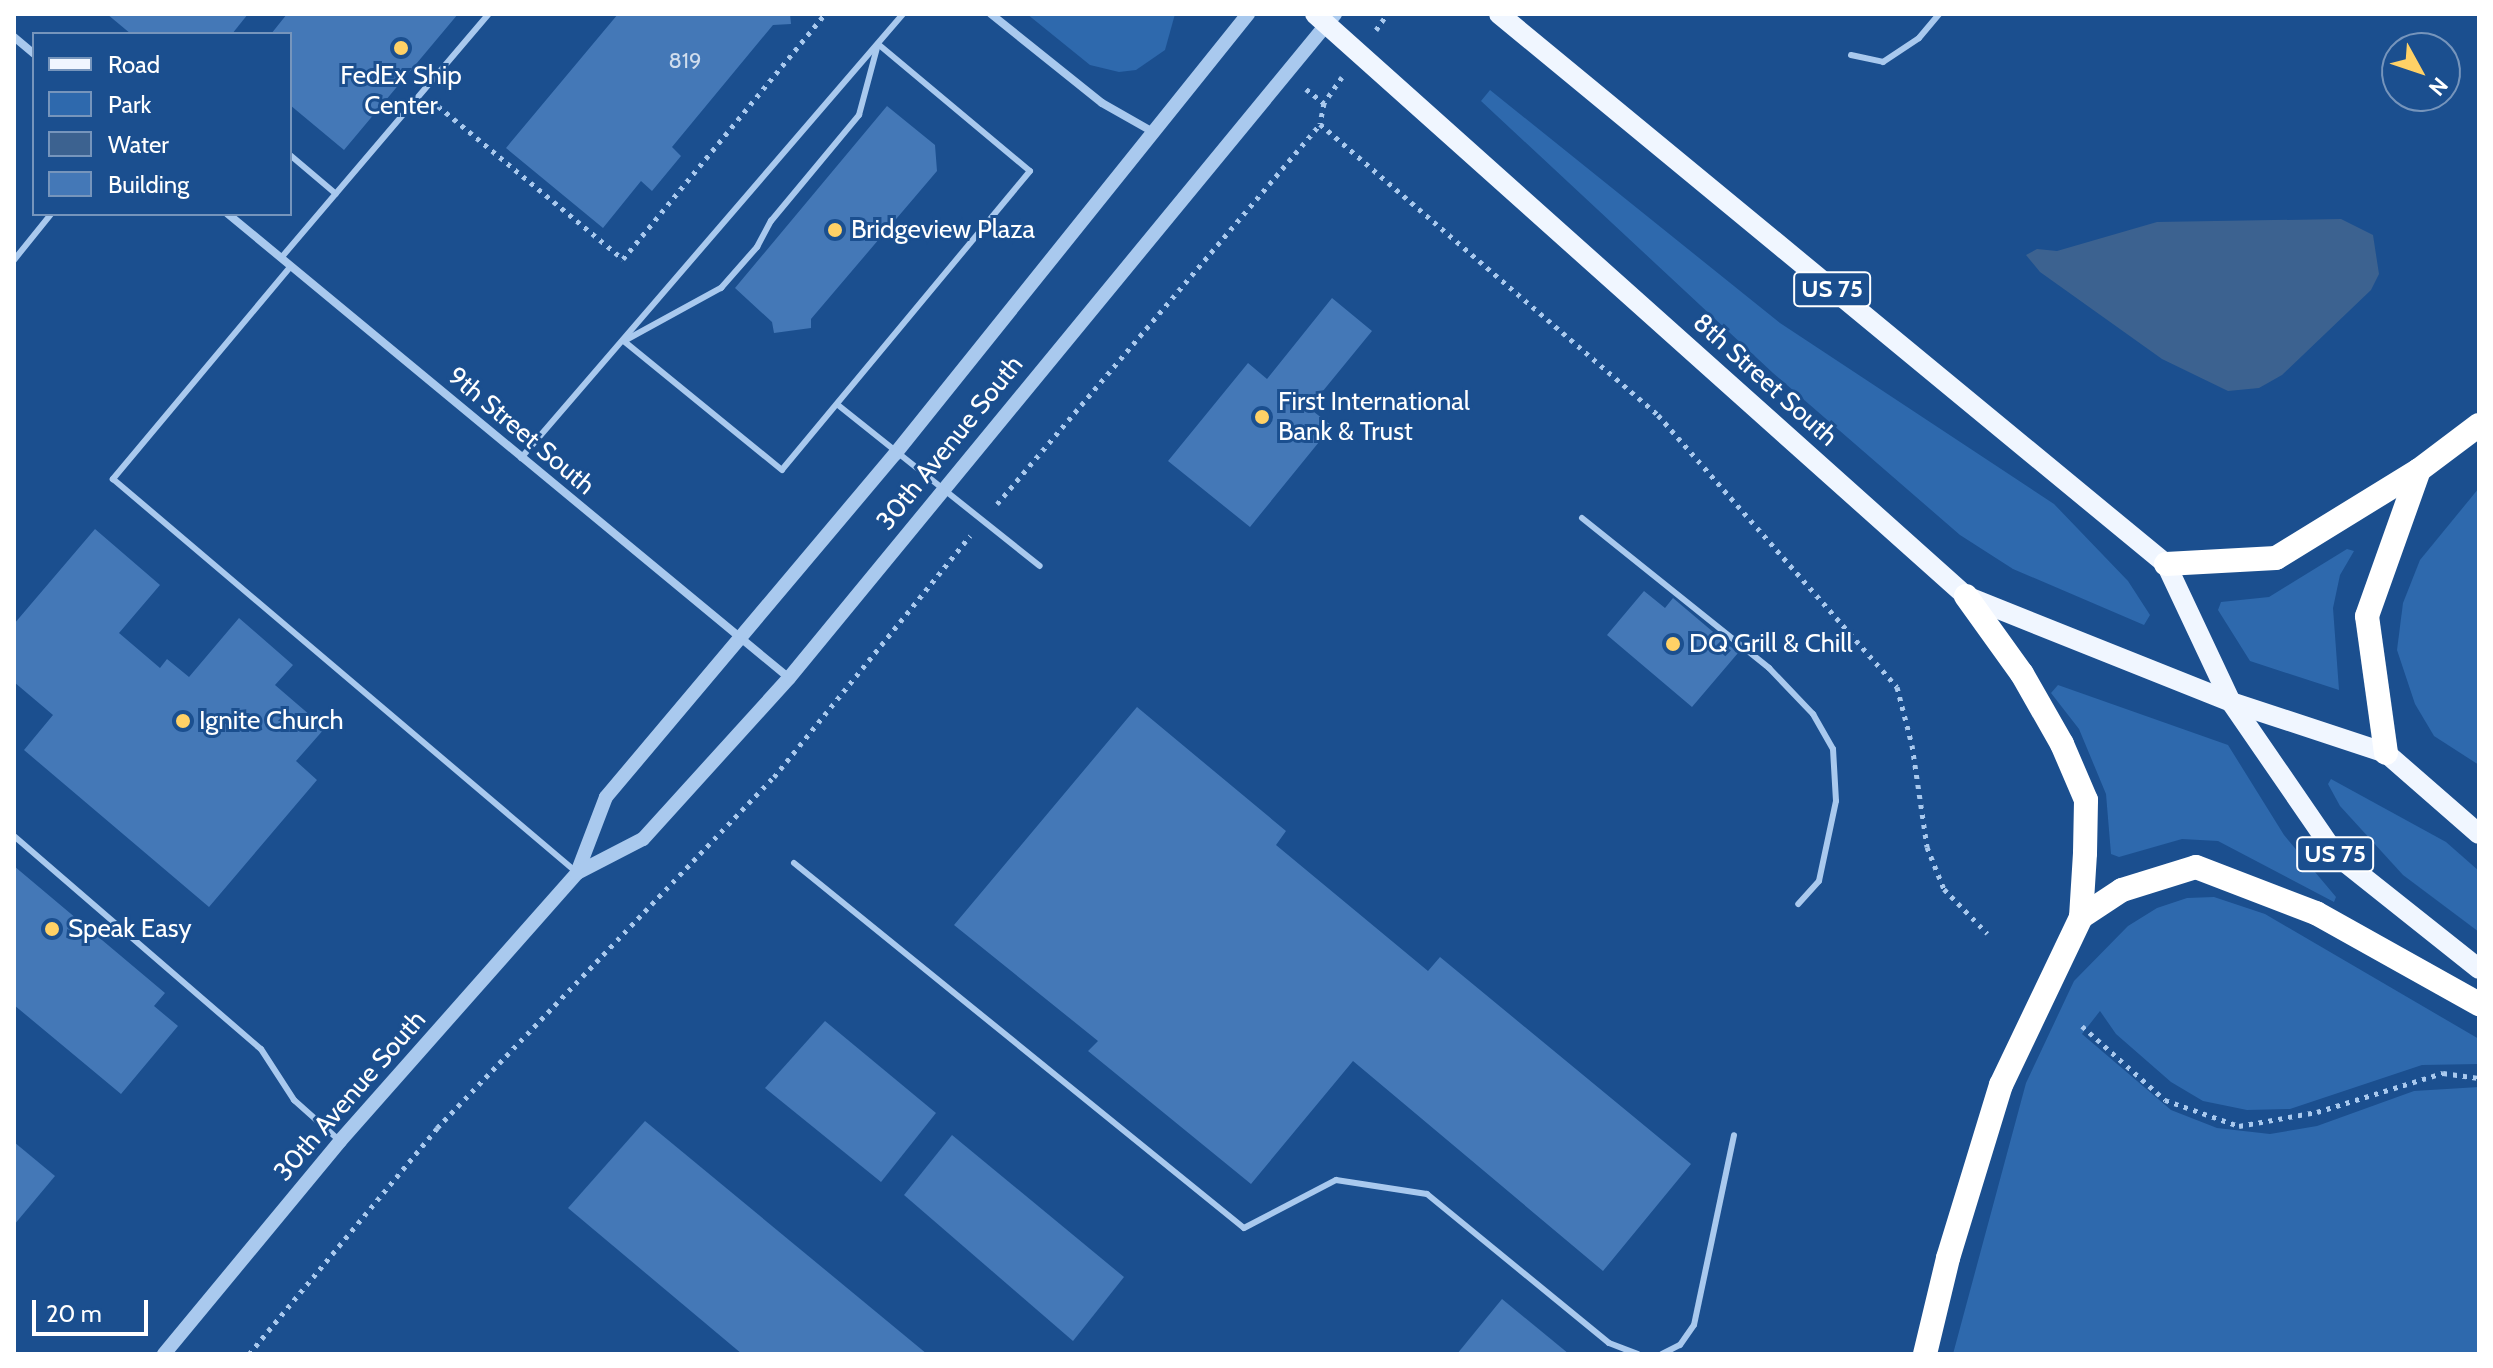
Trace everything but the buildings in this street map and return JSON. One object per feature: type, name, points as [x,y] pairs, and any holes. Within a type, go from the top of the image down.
[{"type":"highway","points":[[2166,564],[2276,558],[2419,470],[2479,425]]},
{"type":"highway","points":[[2386,753],[2367,616],[2419,470]]},
{"type":"highway","points":[[1925,1354],[1948,1258],[2001,1085],[2081,917],[2086,800],[2062,744],[2028,685],[1966,596]]},
{"type":"highway","points":[[2081,917],[2122,890],[2196,867],[2316,913],[2479,1004]]},
{"type":"main road","name":"US 75","points":[[1499,14],[2166,564],[2231,702],[2337,856],[2479,969]]},
{"type":"main road","name":"8th Street South","points":[[1326,18],[1966,596],[2231,702],[2386,753],[2479,834]]},
{"type":"street","points":[[991,14],[1102,103],[1153,132]]},
{"type":"street","name":"30th Avenue South","points":[[164,1354],[340,1141],[577,873],[606,797],[895,454],[1248,14]]},
{"type":"street","name":"30th Avenue South","points":[[577,873],[643,839],[789,678],[1326,18]]},
{"type":"street","name":"9th Street South","points":[[230,216],[789,678]]},
{"type":"lane","points":[[281,258],[489,14]]},
{"type":"lane","points":[[521,458],[903,14]]},
{"type":"lane","points":[[1851,55],[1883,62],[1919,38],[1939,14]]},
{"type":"lane","points":[[624,341],[721,288],[748,257],[771,221],[859,115],[878,44]]},
{"type":"lane","points":[[624,341],[782,470],[838,405],[1030,171],[878,44]]},
{"type":"lane","points":[[292,157],[336,194]]},
{"type":"lane","points":[[14,260],[49,216]]},
{"type":"lane","points":[[291,266],[113,479],[577,873]]},
{"type":"lane","points":[[838,405],[895,454],[984,519],[1040,566]]},
{"type":"lane","points":[[1582,518],[1769,668],[1813,714],[1833,749],[1836,801],[1819,881],[1798,904]]},
{"type":"lane","points":[[14,836],[261,1049],[294,1100],[340,1141]]},
{"type":"lane","points":[[794,863],[1244,1228],[1336,1180],[1427,1194],[1609,1343],[1638,1354]]},
{"type":"lane","points":[[1662,1354],[1680,1345],[1694,1325],[1734,1135]]},
{"type":"path","points":[[422,93],[623,259],[825,14]]},
{"type":"path","points":[[249,1354],[437,1128],[774,777],[984,519],[1320,124],[1324,103]]},
{"type":"path","points":[[1320,124],[1658,415],[1897,687],[1912,745],[1927,847],[1944,889],[1987,933]]},
{"type":"path","points":[[2082,1026],[2165,1100],[2239,1126],[2317,1112],[2443,1073],[2479,1078]]},
{"type":"green space","points":[[1027,14],[1175,14],[1165,50],[1136,70],[1119,72],[1090,65]]},
{"type":"green space","points":[[1490,90],[1780,323],[2054,504],[2128,581],[2150,615],[2144,625],[2013,569],[1960,535],[1773,373],[1481,101]]},
{"type":"green space","points":[[2479,488],[2479,765],[2434,736],[2415,704],[2397,650],[2403,603],[2420,560]]},
{"type":"green space","points":[[2347,549],[2354,551],[2340,575],[2333,608],[2339,690],[2250,661],[2218,610],[2221,602],[2269,597]]},
{"type":"green space","points":[[2058,685],[2228,745],[2284,835],[2336,897],[2334,902],[2218,841],[2182,839],[2119,857],[2111,854],[2106,794],[2079,729],[2051,693]]},
{"type":"green space","points":[[2331,779],[2446,842],[2479,871],[2479,932],[2403,875],[2340,806],[2328,784]]},
{"type":"green space","points":[[2214,897],[2265,914],[2479,1039],[2479,1064],[2422,1065],[2290,1109],[2247,1110],[2203,1101],[2171,1082],[2116,1034],[2100,1011],[2082,1034],[2171,1110],[2217,1128],[2270,1134],[2317,1126],[2414,1091],[2479,1087],[2479,1354],[1953,1354],[2026,1083],[2074,981],[2128,926],[2157,908],[2187,898]]},
{"type":"water","points":[[2341,219],[2373,235],[2379,274],[2371,290],[2282,375],[2259,388],[2228,391],[2162,359],[2040,272],[2026,255],[2037,249],[2057,251],[2157,222]]},
{"type":"place","name":"FedEx Ship Center","points":[[401,48]]},
{"type":"place","name":"Bridgeview Plaza","points":[[835,230]]},
{"type":"place","name":"First International Bank & Trust","points":[[1262,417]]},
{"type":"place","name":"DQ Grill & Chill","points":[[1673,644]]},
{"type":"place","name":"Ignite Church","points":[[183,721]]},
{"type":"place","name":"Speak Easy","points":[[52,929]]}]
